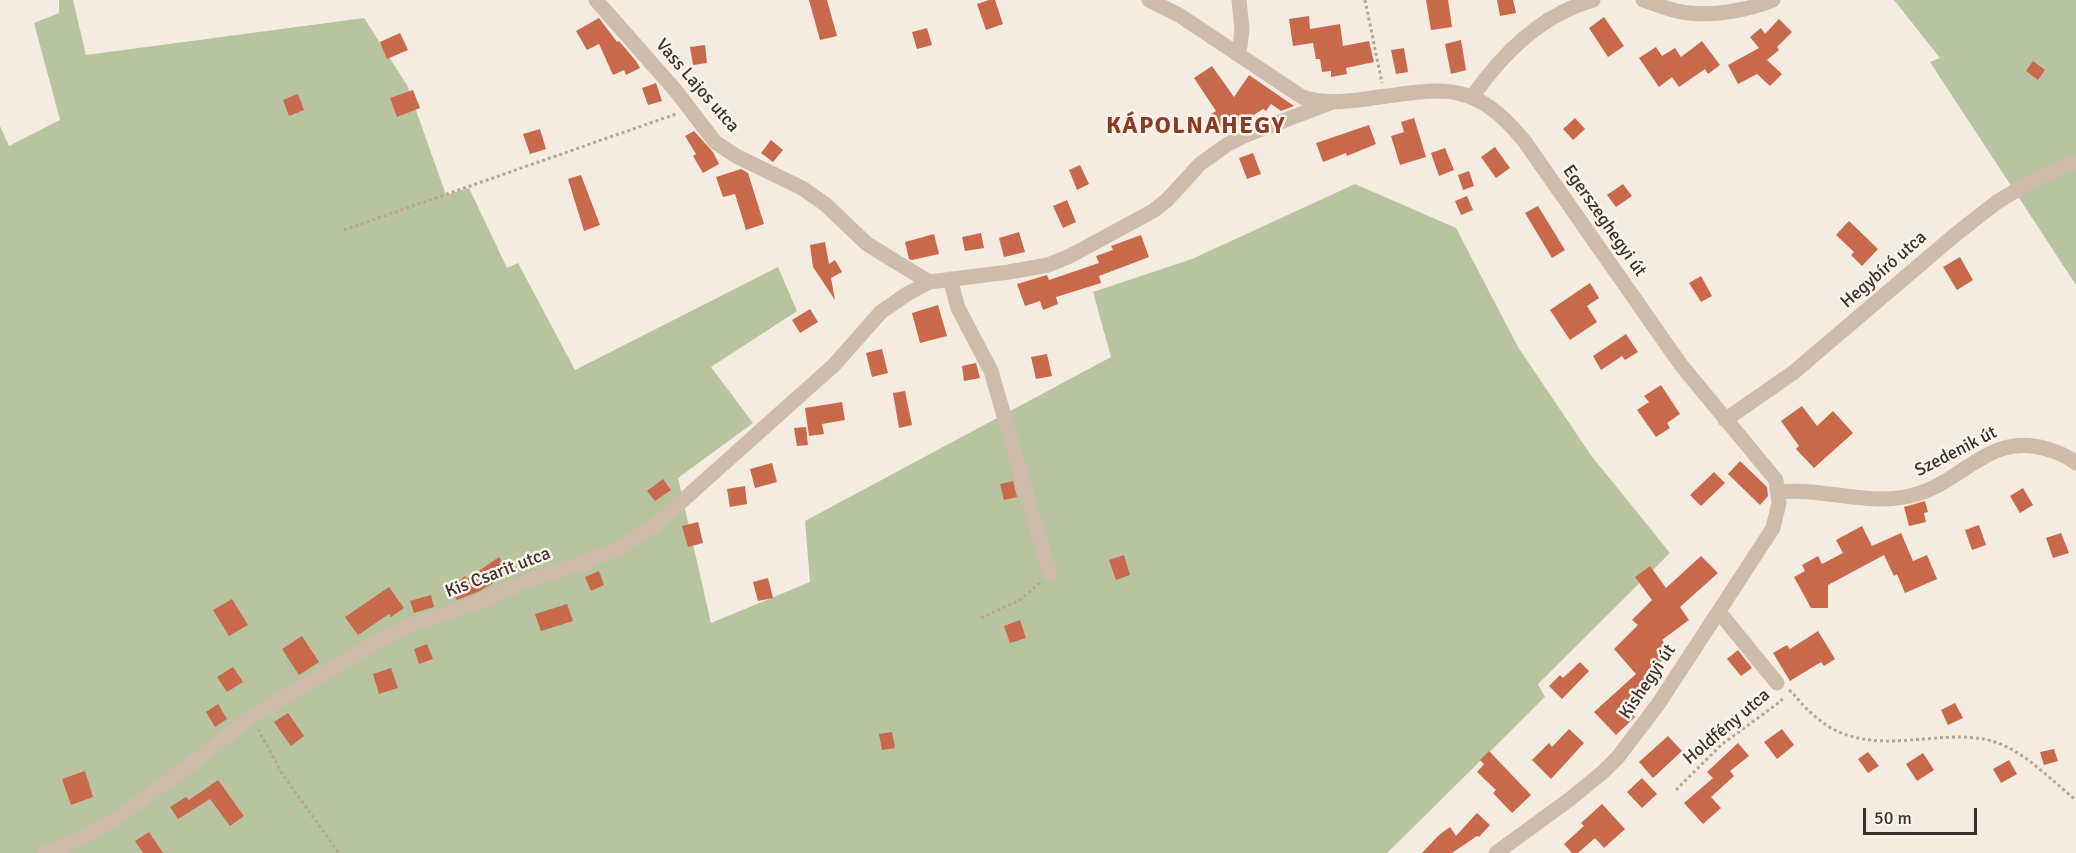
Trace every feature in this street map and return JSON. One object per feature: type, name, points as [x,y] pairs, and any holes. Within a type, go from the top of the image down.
[{"type":"street","name":"Vass Lajos utca","points":[[596,0],[676,92],[715,142],[736,156],[802,188],[825,204],[867,244],[929,282]]},
{"type":"street","name":"Egerszeghegyi út","points":[[1149,0],[1179,15],[1302,96],[1330,103]]},
{"type":"street","points":[[1239,0],[1242,29],[1239,55]]},
{"type":"street","points":[[1472,97],[1488,74],[1529,33],[1544,21],[1593,0]]},
{"type":"street","points":[[1643,0],[1673,10],[1709,14],[1745,8],[1773,0]]},
{"type":"street","name":"Egerszeghegyi út","points":[[929,282],[1048,265],[1070,256],[1153,211],[1167,200],[1200,164],[1228,144],[1330,103],[1445,90],[1472,97],[1491,106],[1512,126],[1647,319],[1725,420],[1769,470],[1776,480],[1778,492]]},
{"type":"street","name":"Hegybíró utca","points":[[1725,420],[1794,372],[1997,202],[2030,182],[2076,161]]},
{"type":"street","points":[[950,279],[958,308],[991,371],[1050,574]]},
{"type":"street","name":"Kis Csarit utca","points":[[45,853],[82,838],[117,818],[251,717],[384,638],[412,625],[478,603],[527,581],[586,562],[637,538],[653,527],[834,365],[881,312],[929,282]]},
{"type":"street","name":"Szedenik út","points":[[1778,492],[1796,490],[1857,499],[1907,497],[1930,490],[1996,450],[2020,444],[2053,451],[2076,463]]},
{"type":"street","name":"Kishegyi út","points":[[1496,853],[1570,799],[1618,757],[1659,703],[1773,528],[1778,514],[1778,492]]},
{"type":"street","points":[[1719,612],[1777,683]]},
{"type":"path","points":[[1365,0],[1385,96]]},
{"type":"path","points":[[344,230],[689,110]]},
{"type":"path","points":[[981,618],[1020,600],[1050,574]]},
{"type":"path","points":[[1777,683],[1792,692],[1814,716],[1829,727],[1848,736],[1899,742],[1978,737],[2003,745],[2025,759],[2076,800]]},
{"type":"path","name":"Holdfény utca","points":[[1676,790],[1721,745],[1781,701],[1785,693],[1777,683]]},
{"type":"path","points":[[251,717],[283,775],[339,853]]},
{"type":"green space","points":[[59,0],[73,0],[86,55],[364,18],[407,85],[446,195],[469,188],[507,268],[518,263],[575,370],[778,267],[797,311],[711,367],[753,423],[678,478],[711,623],[810,582],[805,521],[1111,357],[1093,292],[1192,259],[1355,184],[1456,228],[1518,347],[1590,454],[1670,553],[1538,684],[1545,697],[1387,853],[0,853],[0,126],[9,146],[60,120],[34,23],[59,13]]},
{"type":"green space","points":[[1894,0],[2076,0],[2076,285],[1930,62],[1940,58]]},
{"type":"building","points":[[809,0],[827,0],[837,36],[820,40]]},
{"type":"building","points":[[995,0],[1003,24],[986,30],[977,4]]},
{"type":"building","points":[[1426,0],[1448,0],[1452,27],[1431,30]]},
{"type":"building","points":[[1497,0],[1513,0],[1516,13],[1500,16]]},
{"type":"building","points":[[1309,16],[1310,29],[1340,24],[1343,46],[1369,41],[1374,62],[1346,68],[1347,74],[1331,77],[1331,71],[1322,72],[1320,59],[1316,59],[1313,43],[1293,46],[1289,19]]},
{"type":"building","points":[[1604,17],[1624,46],[1608,57],[1589,28]]},
{"type":"building","points":[[599,18],[640,68],[626,75],[624,70],[613,75],[599,44],[587,50],[576,31]]},
{"type":"building","points":[[1779,19],[1792,32],[1777,47],[1779,50],[1767,60],[1782,74],[1770,86],[1757,74],[1738,84],[1728,65],[1759,48],[1750,37],[1761,28],[1765,34]]},
{"type":"building","points":[[927,28],[932,45],[917,49],[912,32]]},
{"type":"building","points":[[400,33],[408,50],[387,59],[380,42]]},
{"type":"building","points":[[1461,40],[1466,70],[1451,74],[1445,44]]},
{"type":"building","points":[[1702,41],[1720,65],[1708,74],[1705,69],[1679,87],[1672,77],[1659,87],[1639,58],[1656,47],[1662,56],[1675,48],[1681,57]]},
{"type":"building","points":[[705,45],[707,63],[693,65],[690,47]]},
{"type":"building","points":[[1404,48],[1408,72],[1396,74],[1391,50]]},
{"type":"building","points":[[2033,61],[2045,70],[2038,80],[2026,71]]},
{"type":"building","points":[[1212,66],[1234,97],[1249,75],[1294,106],[1281,111],[1271,104],[1266,111],[1263,109],[1223,135],[1210,115],[1216,111],[1194,78]]},
{"type":"building","points":[[656,83],[662,101],[648,105],[642,88]]},
{"type":"building","points":[[413,90],[420,108],[397,117],[390,98]]},
{"type":"building","points":[[298,94],[304,110],[289,116],[283,100]]},
{"type":"building","points":[[1414,118],[1426,157],[1400,165],[1391,136],[1404,132],[1401,122]]},
{"type":"building","points":[[1575,118],[1585,129],[1573,140],[1563,129]]},
{"type":"building","points":[[1369,125],[1376,144],[1347,156],[1346,153],[1323,162],[1316,143]]},
{"type":"building","points":[[540,129],[546,149],[530,154],[523,134]]},
{"type":"building","points":[[694,131],[713,152],[719,164],[703,173],[693,156],[696,154],[685,136]]},
{"type":"building","points":[[771,140],[783,150],[773,162],[761,153]]},
{"type":"building","points":[[1495,147],[1510,168],[1496,178],[1481,157]]},
{"type":"building","points":[[1445,148],[1454,170],[1439,176],[1431,153]]},
{"type":"building","points":[[1253,153],[1261,174],[1247,179],[1239,158]]},
{"type":"building","points":[[1080,165],[1089,184],[1077,190],[1069,170]]},
{"type":"building","points":[[741,169],[748,173],[764,224],[746,230],[735,194],[723,197],[716,177]]},
{"type":"building","points":[[1469,171],[1474,186],[1463,190],[1458,175]]},
{"type":"building","points":[[581,175],[600,225],[584,231],[568,179]]},
{"type":"building","points":[[1623,184],[1632,196],[1616,207],[1607,195]]},
{"type":"building","points":[[1467,196],[1473,210],[1461,215],[1455,201]]},
{"type":"building","points":[[1067,200],[1076,222],[1063,228],[1053,206]]},
{"type":"building","points":[[1538,206],[1565,250],[1552,258],[1525,213]]},
{"type":"building","points":[[1849,221],[1878,249],[1862,266],[1851,255],[1854,252],[1836,235]]},
{"type":"building","points":[[1019,232],[1025,252],[1004,257],[999,238]]},
{"type":"building","points":[[981,233],[984,248],[965,251],[962,237]]},
{"type":"building","points":[[934,234],[939,254],[909,259],[905,242]]},
{"type":"building","points":[[1141,235],[1149,257],[1099,276],[1101,283],[1056,297],[1058,304],[1043,310],[1040,301],[1025,306],[1017,284],[1047,275],[1049,280],[1099,263],[1096,256],[1113,250],[1111,246]]},
{"type":"building","points":[[825,242],[829,264],[835,260],[842,272],[831,278],[835,300],[813,267],[810,245]]},
{"type":"building","points":[[1960,257],[1973,280],[1957,290],[1943,267]]},
{"type":"building","points":[[1701,276],[1712,296],[1701,302],[1689,283]]},
{"type":"building","points":[[1590,283],[1599,298],[1587,306],[1597,322],[1570,340],[1550,310]]},
{"type":"building","points":[[938,305],[947,336],[920,343],[912,313]]},
{"type":"building","points":[[810,309],[818,322],[800,333],[792,320]]},
{"type":"building","points":[[1626,334],[1638,352],[1625,360],[1622,356],[1601,370],[1593,356]]},
{"type":"building","points":[[882,349],[888,373],[872,377],[866,353]]},
{"type":"building","points":[[1047,354],[1052,376],[1036,379],[1031,357]]},
{"type":"building","points":[[976,363],[980,378],[964,381],[962,366]]},
{"type":"building","points":[[1661,385],[1680,414],[1667,423],[1670,428],[1656,437],[1637,410],[1649,402],[1644,396]]},
{"type":"building","points":[[905,391],[912,425],[899,428],[893,393]]},
{"type":"building","points":[[842,402],[845,420],[822,424],[824,434],[809,436],[805,408]]},
{"type":"building","points":[[1802,406],[1817,426],[1833,411],[1853,433],[1814,468],[1796,449],[1799,446],[1781,421]]},
{"type":"building","points":[[806,427],[808,445],[797,446],[794,428]]},
{"type":"building","points":[[1740,461],[1767,487],[1768,496],[1760,505],[1728,474]]},
{"type":"building","points":[[772,463],[777,482],[755,488],[750,469]]},
{"type":"building","points":[[1714,472],[1725,483],[1701,506],[1690,495]]},
{"type":"building","points":[[663,479],[671,490],[655,501],[647,491]]},
{"type":"building","points":[[1013,481],[1017,497],[1004,500],[1000,484]]},
{"type":"building","points":[[745,486],[747,504],[730,507],[727,489]]},
{"type":"building","points":[[2023,488],[2033,505],[2020,513],[2010,496]]},
{"type":"building","points":[[1925,501],[1928,512],[1924,513],[1926,522],[1909,526],[1904,507]]},
{"type":"building","points":[[698,522],[703,543],[688,547],[682,526]]},
{"type":"building","points":[[1979,525],[1986,545],[1972,550],[1965,530]]},
{"type":"building","points":[[1862,526],[1872,546],[1901,533],[1913,561],[1927,555],[1937,579],[1905,593],[1897,574],[1894,576],[1884,555],[1828,585],[1828,608],[1811,608],[1794,577],[1805,571],[1802,565],[1818,556],[1822,564],[1843,553],[1836,540]]},
{"type":"building","points":[[2061,533],[2069,553],[2053,558],[2046,538]]},
{"type":"building","points":[[1124,555],[1130,575],[1116,580],[1109,560]]},
{"type":"building","points":[[1701,556],[1718,573],[1680,607],[1689,620],[1662,640],[1672,653],[1653,668],[1661,677],[1629,711],[1635,717],[1616,735],[1594,712],[1636,674],[1614,649],[1638,625],[1632,620],[1652,600],[1635,577],[1650,566],[1666,588]]},
{"type":"building","points":[[499,557],[510,573],[478,592],[457,600],[449,587],[465,576],[467,579]]},
{"type":"building","points":[[599,571],[604,585],[591,591],[585,577]]},
{"type":"building","points":[[768,578],[773,598],[758,601],[753,582]]},
{"type":"building","points":[[389,587],[404,608],[391,617],[389,614],[358,635],[345,617]]},
{"type":"building","points":[[431,595],[434,607],[414,613],[410,601]]},
{"type":"building","points":[[232,599],[248,625],[229,636],[213,610]]},
{"type":"building","points":[[567,604],[573,621],[541,631],[535,614]]},
{"type":"building","points":[[1020,620],[1026,638],[1010,643],[1004,626]]},
{"type":"building","points":[[1818,631],[1835,659],[1824,666],[1821,662],[1790,681],[1773,653],[1787,645],[1790,649]]},
{"type":"building","points":[[302,636],[319,662],[299,675],[282,649]]},
{"type":"building","points":[[427,644],[433,659],[419,664],[414,649]]},
{"type":"building","points":[[1738,650],[1752,668],[1741,676],[1727,659]]},
{"type":"building","points":[[1580,662],[1589,671],[1562,699],[1549,686],[1560,675],[1563,678]]},
{"type":"building","points":[[233,667],[243,682],[227,692],[217,677]]},
{"type":"building","points":[[391,668],[398,688],[379,694],[373,674]]},
{"type":"building","points":[[1955,703],[1963,718],[1948,725],[1941,710]]},
{"type":"building","points":[[218,704],[227,719],[215,727],[206,712]]},
{"type":"building","points":[[288,713],[304,736],[291,746],[274,722]]},
{"type":"building","points":[[1569,729],[1584,743],[1551,779],[1532,760],[1549,743],[1552,747]]},
{"type":"building","points":[[1782,729],[1794,745],[1777,759],[1764,742]]},
{"type":"building","points":[[892,732],[895,748],[882,750],[879,734]]},
{"type":"building","points":[[1668,736],[1682,751],[1653,778],[1639,762]]},
{"type":"building","points":[[1738,743],[1749,756],[1730,771],[1734,776],[1711,797],[1721,808],[1703,824],[1684,803],[1713,778],[1707,772]]},
{"type":"building","points":[[2054,749],[2058,761],[2044,765],[2040,752]]},
{"type":"building","points":[[1489,751],[1531,795],[1512,813],[1493,793],[1496,790],[1477,772],[1484,764],[1480,760]]},
{"type":"building","points":[[1868,752],[1879,766],[1868,773],[1858,759]]},
{"type":"building","points":[[1923,753],[1934,770],[1917,781],[1906,764]]},
{"type":"building","points":[[2009,760],[2017,774],[2001,783],[1993,769]]},
{"type":"building","points":[[85,771],[93,797],[71,805],[62,779]]},
{"type":"building","points":[[1642,778],[1657,794],[1642,808],[1627,792]]},
{"type":"building","points":[[218,780],[244,816],[230,826],[210,799],[178,819],[170,807],[186,797],[189,800]]},
{"type":"building","points":[[1602,804],[1625,829],[1604,848],[1595,838],[1578,853],[1572,853],[1564,844],[1584,826],[1581,823]]},
{"type":"building","points":[[1477,813],[1490,825],[1479,837],[1477,836],[1452,853],[1422,853],[1450,827],[1456,836]]},
{"type":"building","points":[[149,832],[163,853],[143,853],[135,841]]},
{"type":"district","name":"KÁPOLNAHEGY","points":[[1196,127]]}]
